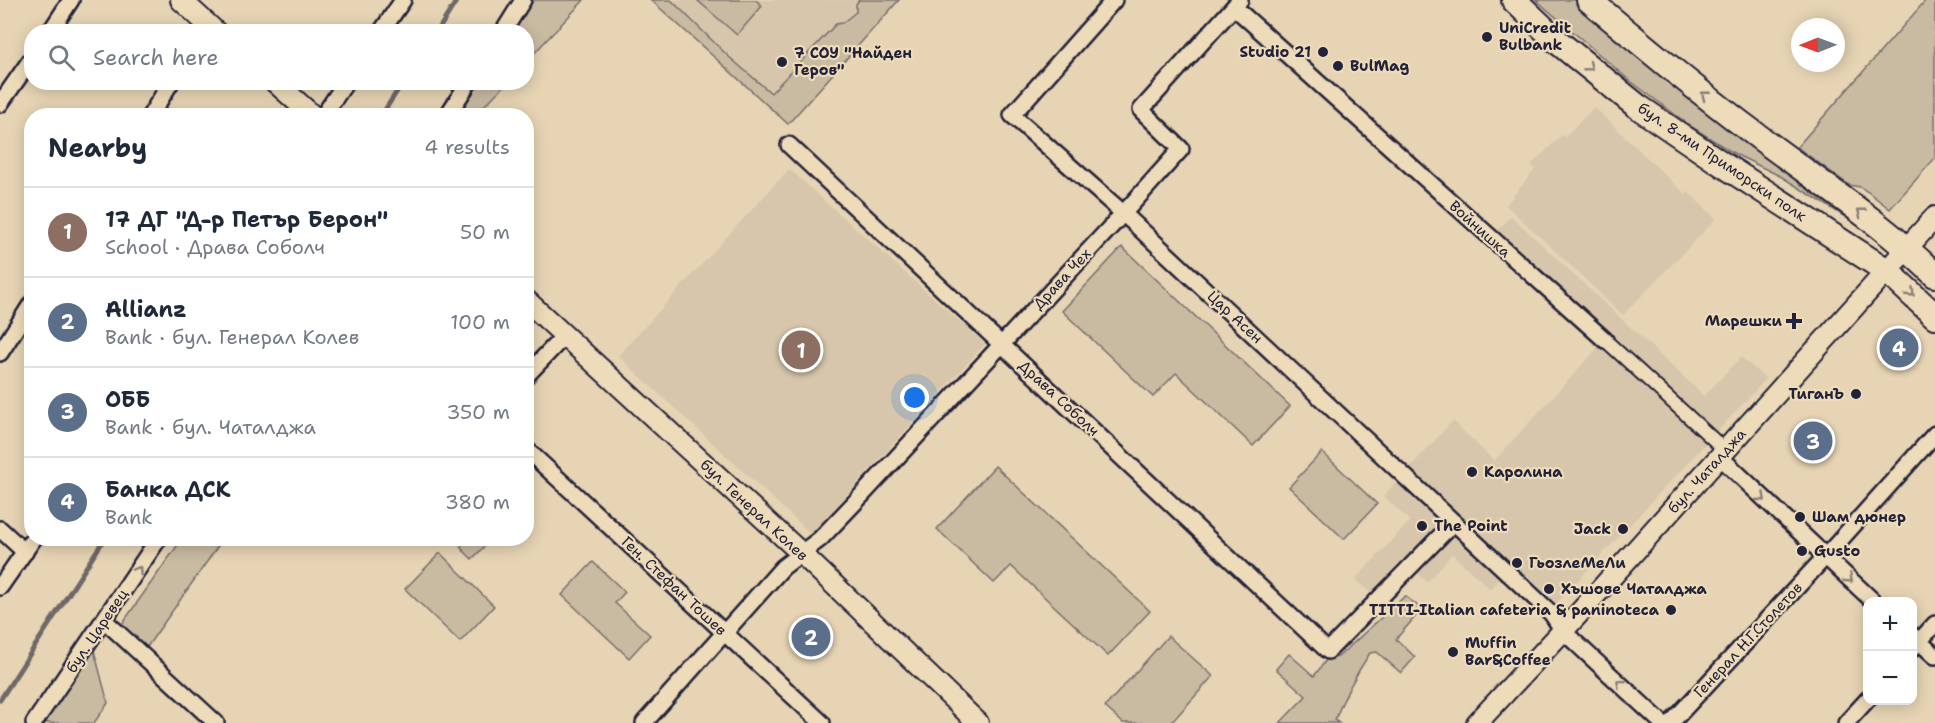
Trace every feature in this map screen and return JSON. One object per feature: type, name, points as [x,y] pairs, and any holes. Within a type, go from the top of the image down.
[{"type":"main road","name":"бул. 8-ми Приморски полк","points":[[1514,0],[1558,42],[1637,106],[1887,271],[1935,316]]},
{"type":"main road","points":[[1589,0],[1758,136],[1856,208],[1906,248],[1935,275]]},
{"type":"street","points":[[55,24],[71,0]]},
{"type":"street","points":[[181,0],[207,24]]},
{"type":"street","points":[[386,24],[403,0]]},
{"type":"street","points":[[508,24],[523,0]]},
{"type":"street","name":"Цар Асен","points":[[1114,0],[1012,115],[1123,213],[1552,614],[1563,631]]},
{"type":"street","name":"Драва Чех","points":[[644,723],[783,567],[820,539],[1123,213],[1180,148],[1141,110],[1237,4]]},
{"type":"street","name":"Войнишка","points":[[1237,4],[1605,340],[1723,454]]},
{"type":"street","points":[[0,104],[24,70]]},
{"type":"street","points":[[155,108],[166,90]]},
{"type":"street","points":[[284,90],[304,108]]},
{"type":"street","points":[[328,108],[341,90]]},
{"type":"street","points":[[452,108],[464,90]]},
{"type":"street","name":"Драва Соболч","points":[[789,145],[1328,651],[1453,523]]},
{"type":"street","name":"бул. Чаталджа","points":[[1477,723],[1563,631],[1935,217]]},
{"type":"street","name":"бул. Генерал Колев","points":[[534,307],[801,553],[978,723]]},
{"type":"street","points":[[0,352],[24,315]]},
{"type":"street","points":[[534,368],[565,335]]},
{"type":"street","name":"Генерал Н.Г.Столетов","points":[[1671,723],[1935,434]]},
{"type":"street","points":[[1723,454],[1825,557],[1869,597]]},
{"type":"street","name":"Ген. Стефан Тошев","points":[[534,456],[822,723]]},
{"type":"street","points":[[0,529],[25,552]]},
{"type":"street","points":[[0,586],[29,546]]},
{"type":"street","name":"бул. Царевец","points":[[34,723],[154,546]]},
{"type":"street","points":[[104,620],[216,723]]},
{"type":"street","points":[[1917,640],[1935,624]]},
{"type":"street","points":[[1563,631],[1662,723]]},
{"type":"street","points":[[1917,643],[1935,656]]},
{"type":"street","points":[[1846,723],[1863,704]]},
{"type":"shaded area","points":[[522,0],[584,0],[534,54],[534,24],[507,24]]},
{"type":"shaded area","name":"7 СОУ \"Найден Геров\"","points":[[651,0],[899,0],[788,124]]},
{"type":"shaded area","points":[[651,0],[671,0],[728,56],[771,93],[836,24],[842,23],[856,12],[856,4],[859,0],[899,0],[788,124]]},
{"type":"shaded area","points":[[697,0],[756,0],[762,6],[737,35]]},
{"type":"shaded area","points":[[1536,0],[1576,0],[1735,135],[1855,218],[1853,222],[1782,177],[1735,154],[1692,127],[1629,80]]},
{"type":"shaded area","points":[[1926,0],[1935,0],[1935,158],[1890,209],[1860,187],[1849,185],[1797,147]]},
{"type":"shaded area","points":[[464,90],[500,90],[482,108],[454,106]]},
{"type":"shaded area","points":[[1594,107],[1685,194],[1688,192],[1716,219],[1623,315],[1506,205],[1535,169],[1531,165],[1562,135],[1565,137]]},
{"type":"shaded area","points":[[789,169],[985,344],[811,534],[618,356]]},
{"type":"shaded area","points":[[1511,216],[1704,396],[1741,357],[1766,379],[1556,604],[1513,564],[1490,589],[1452,554],[1427,582],[1402,559],[1371,593],[1356,579],[1410,521],[1383,496],[1453,421],[1494,461],[1605,340],[1615,338],[1497,231]]},
{"type":"shaded area","points":[[1122,247],[1290,406],[1253,446],[1176,373],[1153,397],[1062,311]]},
{"type":"shaded area","points":[[1322,452],[1377,504],[1344,539],[1289,487]]},
{"type":"shaded area","points":[[995,466],[1150,611],[1108,656],[1011,566],[994,583],[937,529]]},
{"type":"shaded area","points":[[177,546],[218,546],[142,654],[117,631]]},
{"type":"shaded area","points":[[461,546],[485,546],[472,559]]},
{"type":"shaded area","points":[[440,553],[494,606],[460,642],[405,589]]},
{"type":"shaded area","points":[[593,562],[625,592],[615,603],[650,635],[629,658],[562,595]]},
{"type":"shaded area","points":[[1405,596],[1422,609],[1396,639],[1415,657],[1401,673],[1377,652],[1370,653],[1342,702],[1335,720],[1339,723],[1280,723],[1306,696],[1276,669],[1289,654],[1314,676],[1327,659],[1338,657]]},
{"type":"shaded area","points":[[1168,636],[1213,676],[1171,723],[1123,723],[1105,707]]},
{"type":"shaded area","points":[[91,639],[108,703],[94,723],[34,723]]},
{"type":"waterway","points":[[442,24],[457,0]]},
{"type":"waterway","points":[[386,108],[398,90]]},
{"type":"waterway","points":[[0,700],[100,546]]},
{"type":"place","name":"UniCredit Bulbank","points":[[1487,37]]},
{"type":"place","name":"Studio 21","points":[[1323,52]]},
{"type":"place","name":"7 СОУ \"Найден Геров\"","points":[[782,62]]},
{"type":"place","name":"BulMag","points":[[1338,66]]},
{"type":"place","name":"Марешки","points":[[1794,321]]},
{"type":"place","name":"Банка ДСК","points":[[1899,348]]},
{"type":"place","name":"17 ДГ \"Д-р Петър Берон\"","points":[[801,350]]},
{"type":"place","name":"ТиганЪ","points":[[1856,394]]},
{"type":"place","name":"ОББ","points":[[1813,441]]},
{"type":"place","name":"Каролина","points":[[1472,472]]},
{"type":"place","name":"Шам дюнер","points":[[1800,517]]},
{"type":"place","name":"The Point","points":[[1422,526]]},
{"type":"place","name":"Jack","points":[[1623,529]]},
{"type":"place","name":"Gusto","points":[[1802,551]]},
{"type":"place","name":"ГьозлеМеЛи","points":[[1517,563]]},
{"type":"place","name":"Хъшове Чаталджа","points":[[1549,589]]},
{"type":"place","name":"TITTI-Italian cafeteria & paninoteca","points":[[1671,610]]},
{"type":"place","name":"Allianz","points":[[811,637]]},
{"type":"place","name":"Muffin Bar&Coffee","points":[[1453,652]]}]
